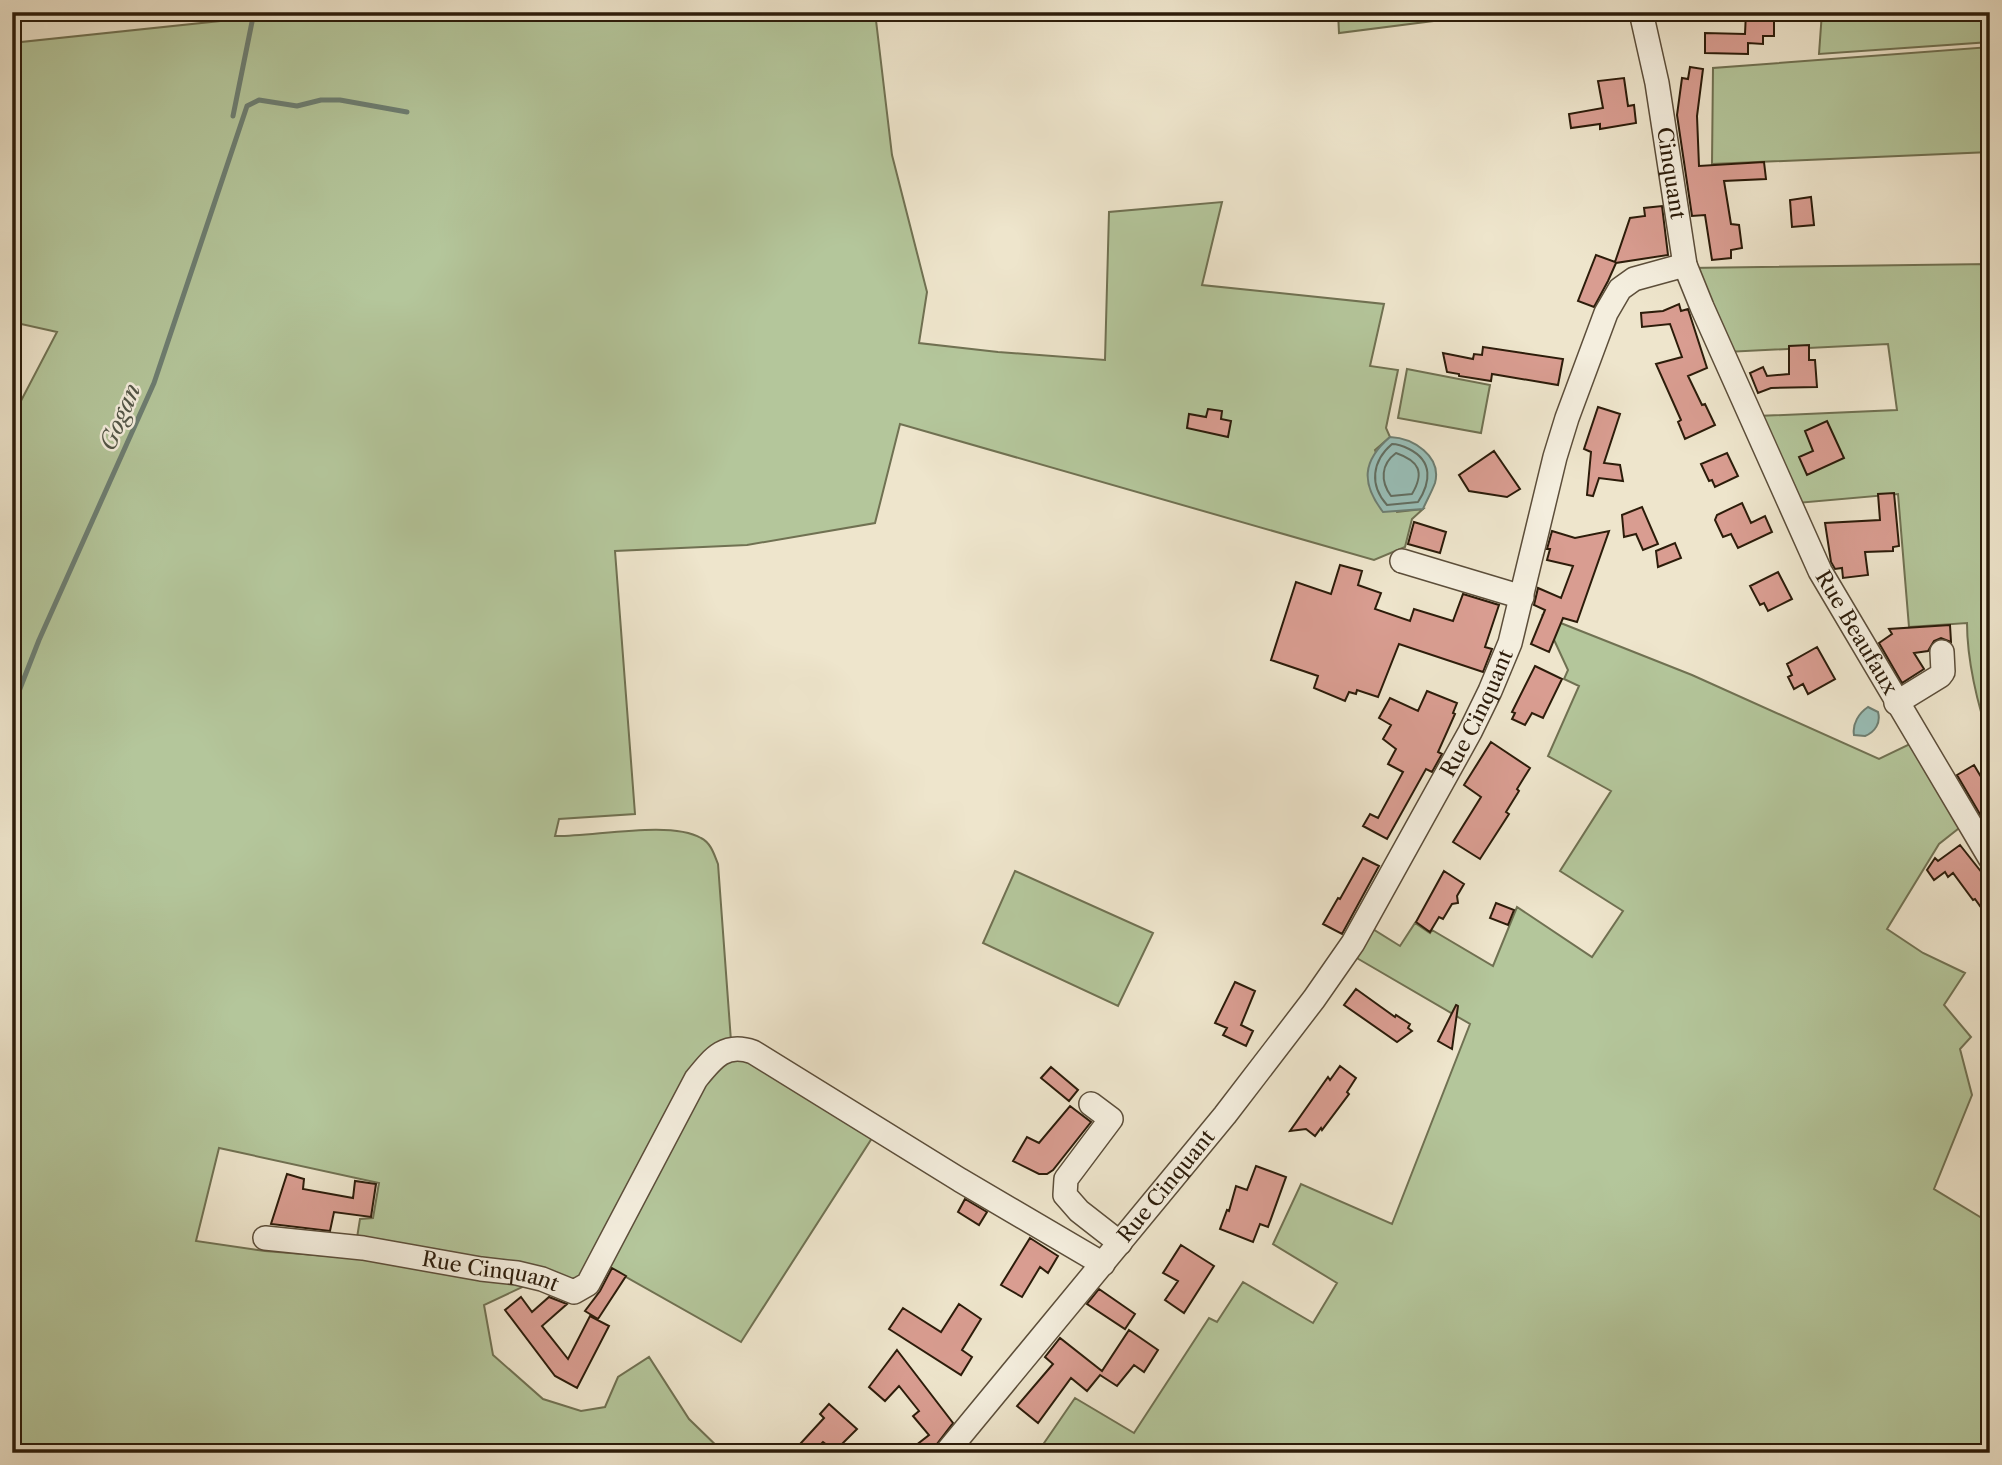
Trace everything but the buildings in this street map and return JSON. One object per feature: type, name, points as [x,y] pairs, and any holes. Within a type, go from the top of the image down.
[{"type":"street","name":"Cinquant","points":[[1641,12],[1657,83],[1685,265]]},
{"type":"street","name":"Rue Beaufaux","points":[[1685,265],[1820,571],[1990,858]]},
{"type":"street","name":"Rue Cinquant","points":[[946,1453],[1225,1115],[1314,999],[1353,943],[1480,712],[1510,643],[1567,418],[1606,313],[1620,289],[1634,279],[1685,265]]},
{"type":"street","points":[[1402,561],[1522,597]]},
{"type":"street","points":[[1896,703],[1940,676],[1943,672],[1942,652]]},
{"type":"street","name":"Rue Cinquant","points":[[265,1238],[363,1248],[517,1273],[542,1279],[574,1292],[582,1289],[588,1284],[696,1079],[710,1062],[722,1053],[739,1047],[753,1052],[960,1180],[1103,1264]]},
{"type":"street","points":[[1091,1104],[1111,1119],[1066,1178],[1065,1195],[1079,1211],[1120,1243]]},
{"type":"green space","points":[[223,12],[875,12],[892,155],[927,292],[919,343],[1105,360],[1109,212],[1222,202],[1202,285],[1384,304],[1370,366],[1398,370],[1386,428],[1390,437],[1375,450],[1397,512],[1423,509],[1412,519],[1405,547],[1374,560],[900,424],[875,523],[747,545],[615,551],[635,814],[559,819],[555,836],[670,830],[687,833],[707,843],[718,864],[731,1041],[579,1278],[570,1280],[356,1244],[360,1219],[373,1218],[379,1183],[219,1148],[196,1241],[533,1282],[484,1305],[493,1355],[543,1399],[581,1411],[605,1407],[618,1377],[649,1357],[689,1419],[724,1453],[12,1453],[12,418],[57,332],[12,322],[12,43],[220,21]]},
{"type":"green space","points":[[1338,12],[1504,12],[1339,33]]},
{"type":"green space","points":[[1822,12],[1990,12],[1990,42],[1819,54]]},
{"type":"green space","points":[[1990,47],[1990,152],[1712,164],[1713,68]]},
{"type":"green space","points":[[1990,264],[1990,739],[1974,681],[1967,623],[1909,627],[1898,494],[1797,503],[1758,416],[1897,410],[1888,344],[1726,352],[1689,268]]},
{"type":"green space","points":[[1407,369],[1490,385],[1481,433],[1398,418]]},
{"type":"green space","points":[[1543,616],[1692,675],[1879,759],[1914,742],[1963,825],[1939,844],[1887,929],[1923,953],[1965,973],[1944,1005],[1971,1037],[1960,1049],[1972,1095],[1934,1189],[1990,1223],[1990,1453],[1051,1453],[1042,1446],[1075,1398],[1134,1433],[1209,1318],[1217,1322],[1243,1282],[1313,1323],[1337,1283],[1273,1244],[1301,1184],[1392,1224],[1470,1024],[1355,957],[1371,928],[1400,946],[1415,923],[1493,966],[1517,907],[1592,957],[1623,911],[1560,871],[1611,791],[1548,756],[1579,686],[1564,679],[1568,670]]},
{"type":"green space","points":[[1015,871],[1153,933],[1118,1006],[983,943]]},
{"type":"green space","points":[[739,1054],[874,1135],[741,1342],[603,1264],[700,1080]]},
{"type":"water","points":[[1390,437],[1408,441],[1424,450],[1434,465],[1435,483],[1423,509],[1383,512],[1371,491],[1368,482],[1370,464],[1374,455]]},
{"type":"water","points":[[1868,707],[1878,712],[1876,727],[1865,736],[1854,735],[1857,719]]},
{"type":"waterway","name":"Gogan","points":[[233,116],[254,12]]},
{"type":"waterway","name":"Gogan","points":[[12,709],[39,640],[154,383],[247,106],[259,100],[297,106],[321,100],[340,100],[407,112]]}]
